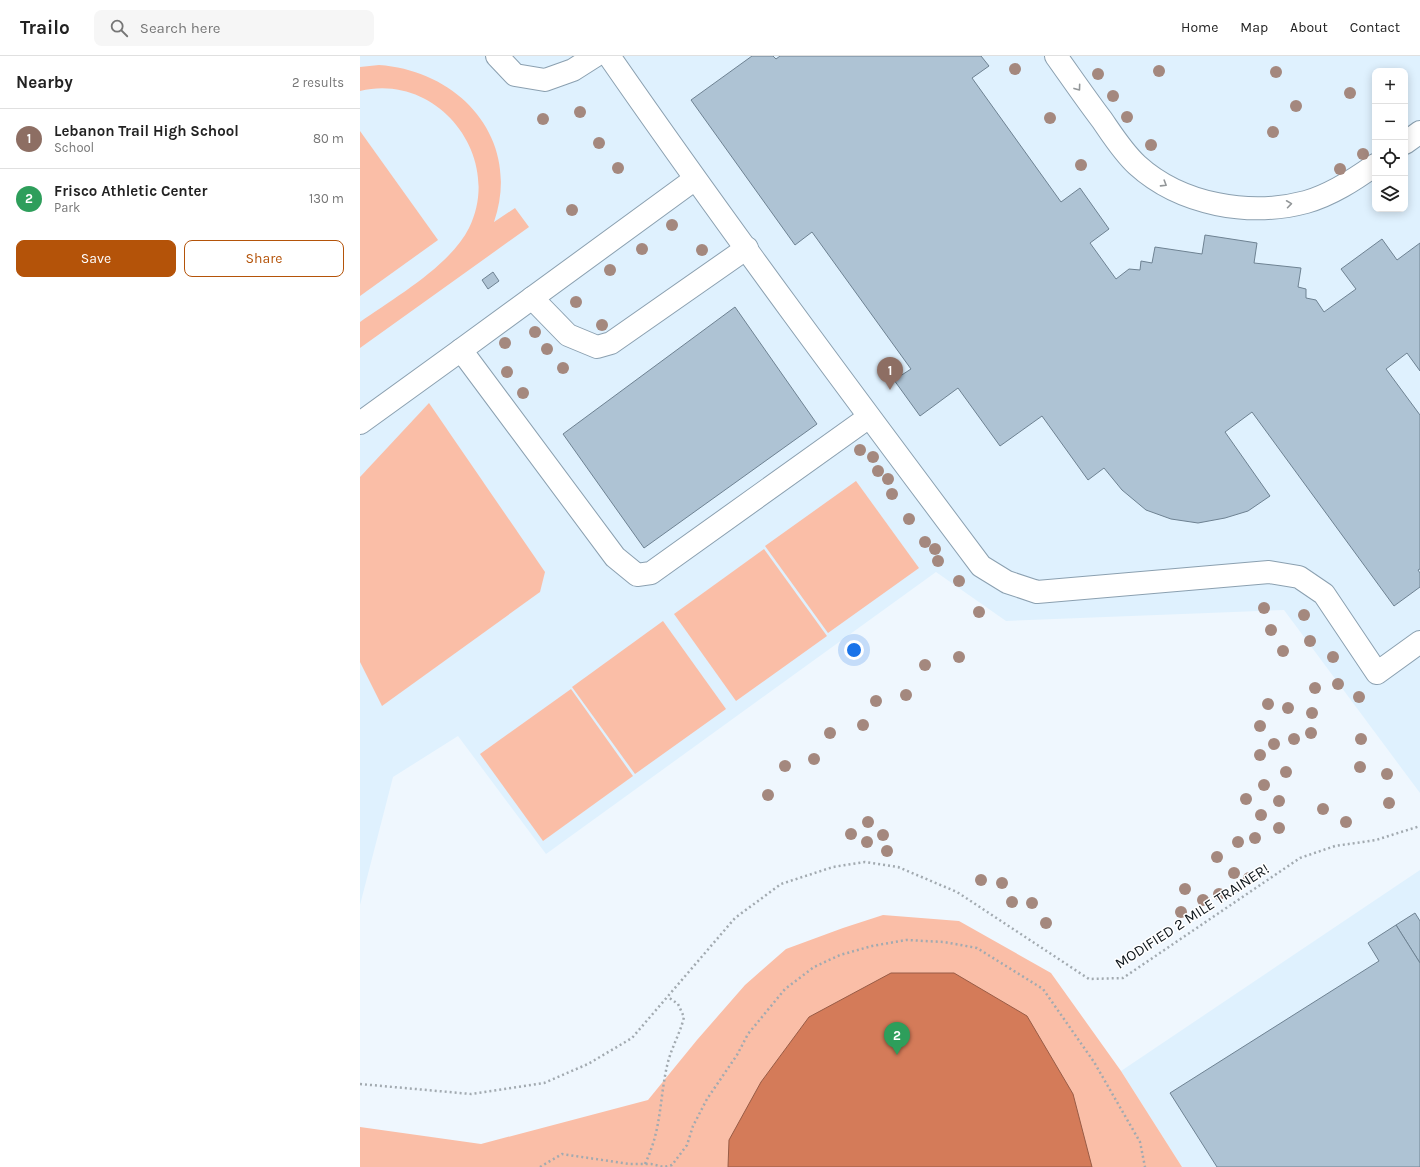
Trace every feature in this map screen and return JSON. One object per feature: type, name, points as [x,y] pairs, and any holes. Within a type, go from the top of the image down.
[{"type":"lane","points":[[497,56],[515,74],[545,80],[573,70],[595,56]]},
{"type":"lane","points":[[610,56],[695,179],[747,248],[869,417],[981,566],[1007,582],[1037,592],[1269,572],[1299,577],[1324,594],[1377,673],[1420,642]]},
{"type":"lane","points":[[1056,56],[1122,149],[1138,165],[1158,181],[1185,195],[1210,203],[1244,207],[1274,206],[1306,202],[1337,189],[1372,167]]},
{"type":"lane","points":[[1408,141],[1420,132]]},
{"type":"lane","points":[[360,423],[695,179]]},
{"type":"lane","points":[[532,298],[568,335],[597,347],[611,343],[747,248]]},
{"type":"lane","points":[[461,350],[615,557],[637,575],[651,574],[869,417]]},
{"type":"path","name":"MODIFIED 2 MILE TRAINER!","points":[[360,1084],[471,1094],[544,1083],[588,1064],[632,1038],[734,918],[781,884],[833,867],[865,862],[898,867],[957,892],[1089,979],[1122,978],[1300,858],[1335,846],[1376,840],[1420,826]]},
{"type":"path","points":[[540,1167],[562,1154],[629,1164],[672,1165],[679,1158],[687,1145],[707,1099],[737,1055],[748,1034],[785,989],[814,967],[840,955],[872,946],[906,940],[944,942],[977,948],[1043,989],[1094,1062],[1140,1142],[1146,1167]]},
{"type":"path","points":[[645,1164],[655,1139],[667,1066],[673,1044],[682,1028],[684,1017],[678,1004],[668,997]]},
{"type":"shaded area","points":[[360,56],[1420,56],[1420,793],[1284,610],[1006,621],[936,572],[546,854],[458,736],[393,777],[360,905]]},
{"type":"shaded area","points":[[379,65],[409,70],[436,81],[459,96],[478,115],[492,138],[499,164],[500,192],[494,222],[515,208],[529,227],[360,348],[360,322],[420,280],[449,255],[469,228],[478,201],[478,174],[470,148],[457,126],[438,107],[415,94],[389,89],[360,91],[360,67]]},
{"type":"shaded area","points":[[360,131],[438,240],[360,296]]},
{"type":"shaded area","points":[[429,403],[545,572],[540,592],[382,706],[360,662],[360,477]]},
{"type":"shaded area","points":[[856,481],[919,568],[828,633],[765,546]]},
{"type":"shaded area","points":[[764,549],[827,636],[736,701],[674,614]]},
{"type":"shaded area","points":[[663,621],[726,709],[635,774],[572,687]]},
{"type":"shaded area","points":[[571,689],[633,776],[543,841],[480,754]]},
{"type":"shaded area","points":[[1420,870],[1420,1167],[1182,1167],[1121,1071]]},
{"type":"shaded area","points":[[883,915],[959,921],[1051,973],[1121,1071],[1182,1167],[360,1167],[360,1127],[481,1144],[648,1100],[697,1040],[745,985],[786,949]]},
{"type":"shaded area","points":[[891,973],[954,973],[1027,1016],[1073,1094],[1092,1167],[728,1167],[729,1140],[761,1082],[809,1017]]},
{"type":"building","points":[[752,56],[773,56],[776,59],[780,56],[981,56],[989,66],[972,78],[1061,202],[1080,188],[1109,229],[1090,243],[1116,279],[1129,269],[1140,270],[1141,261],[1152,263],[1155,247],[1202,254],[1205,235],[1257,243],[1254,263],[1301,268],[1298,287],[1306,289],[1306,298],[1316,300],[1324,312],[1356,289],[1341,269],[1382,239],[1397,260],[1420,243],[1420,371],[1407,353],[1386,369],[1420,415],[1420,569],[1418,570],[1420,573],[1420,587],[1394,606],[1252,412],[1225,432],[1270,496],[1248,511],[1225,518],[1198,523],[1171,519],[1146,510],[1122,490],[1104,468],[1088,480],[1042,416],[1000,446],[958,388],[920,416],[894,380],[911,369],[812,232],[795,245],[691,100]]},
{"type":"building","points":[[493,272],[499,281],[488,289],[482,280]]},
{"type":"building","points":[[735,307],[817,424],[644,548],[563,434]]},
{"type":"building","points":[[1415,913],[1420,921],[1420,963],[1396,925]]},
{"type":"building","points":[[1396,925],[1420,963],[1420,1167],[1217,1167],[1170,1093],[1379,961],[1368,943]]},
{"type":"place","name":"Lebanon Trail High School","points":[[890,390]]},
{"type":"place","name":"Frisco Athletic Center","points":[[897,1055]]}]
